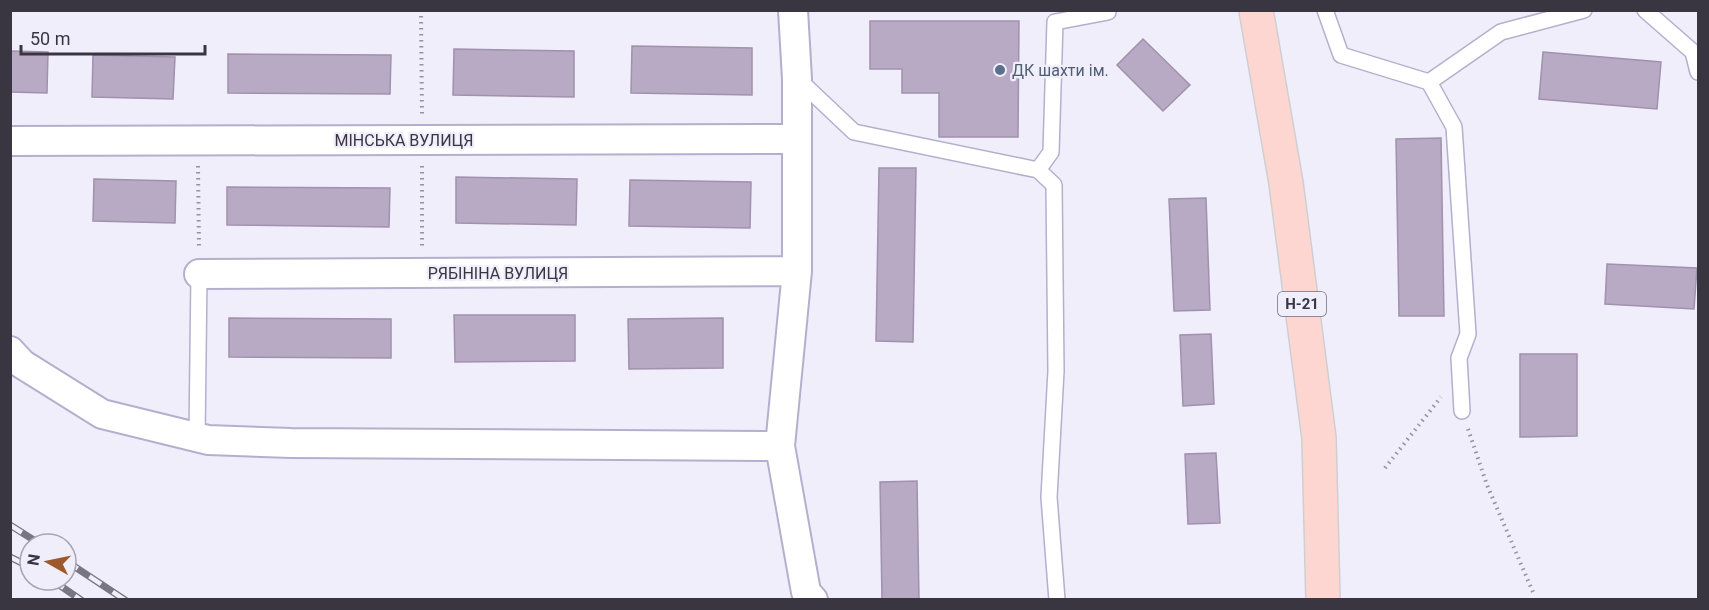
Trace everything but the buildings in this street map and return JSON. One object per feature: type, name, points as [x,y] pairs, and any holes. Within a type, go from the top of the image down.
[{"type":"main road","name":"Н-21","points":[[1256,10],[1286,183],[1319,438],[1323,600]]},
{"type":"street","points":[[792,10],[797,79],[797,271],[780,446],[806,592],[813,600]]},
{"type":"street","name":"МІНСЬКА ВУЛИЦЯ","points":[[10,141],[797,139]]},
{"type":"street","name":"РЯБІНІНА ВУЛИЦЯ","points":[[199,274],[797,271]]},
{"type":"street","points":[[10,351],[22,364],[102,414],[208,440],[291,443],[780,446]]},
{"type":"lane","points":[[1325,10],[1341,55],[1429,82],[1454,127],[1468,334],[1459,358],[1462,411]]},
{"type":"lane","points":[[1429,82],[1501,32],[1584,10]]},
{"type":"lane","points":[[1645,10],[1693,52],[1698,72]]},
{"type":"lane","points":[[1038,170],[1051,152],[1054,22],[1108,12]]},
{"type":"lane","points":[[797,79],[854,132],[1038,170],[1054,185],[1056,371],[1049,497],[1057,600]]},
{"type":"lane","points":[[197,437],[199,274]]},
{"type":"path","points":[[198,141],[199,274]]},
{"type":"path","points":[[1385,468],[1460,373]]},
{"type":"path","points":[[1462,411],[1487,485],[1533,592]]},
{"type":"railway","points":[[10,525],[21,532]]},
{"type":"railway","points":[[10,557],[18,561]]},
{"type":"railway","points":[[78,569],[125,600]]},
{"type":"railway","points":[[69,592],[81,600]]},
{"type":"place","name":"ДК шахти ім.","points":[[1000,70]]}]
